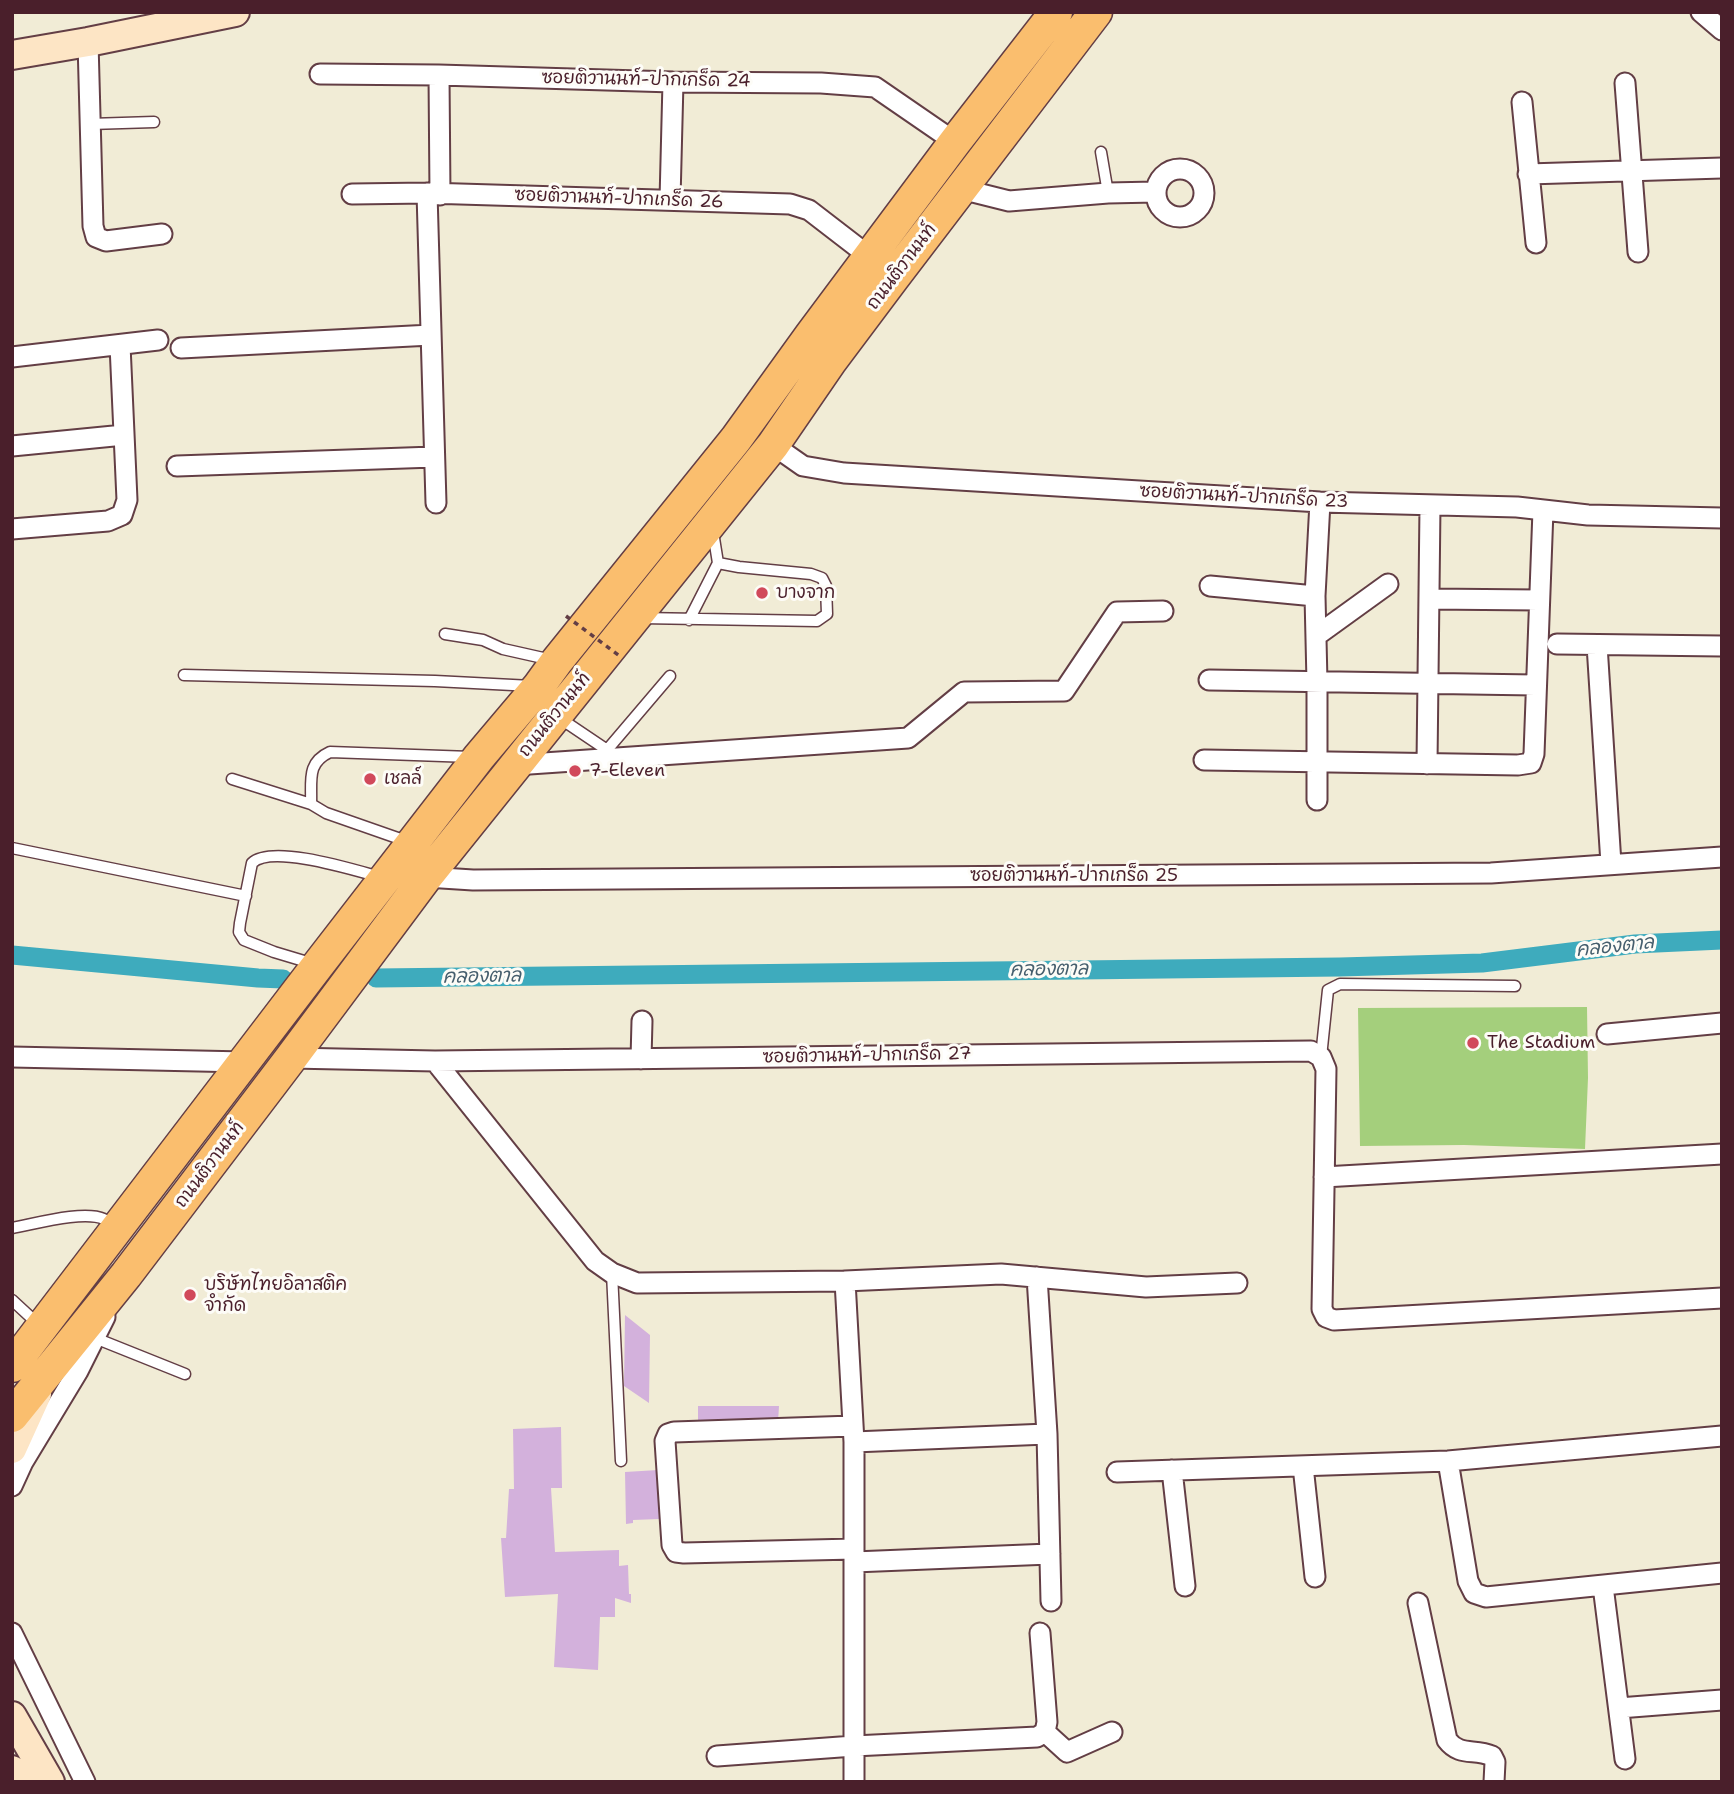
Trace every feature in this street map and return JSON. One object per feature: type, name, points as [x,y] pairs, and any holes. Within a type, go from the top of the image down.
[{"type":"main road","name":"ถนนติวานนท์","points":[[12,1366],[479,757],[736,439],[955,142],[1056,12]]},
{"type":"main road","name":"ถนนติวานนท์","points":[[12,1416],[125,1275],[425,877],[773,445],[830,362],[1096,12]]},
{"type":"street","points":[[12,55],[235,12]]},
{"type":"street","points":[[1701,12],[1722,30]]},
{"type":"street","points":[[88,42],[93,226],[96,237],[106,241],[162,234]]},
{"type":"street","name":"ซอยติวานนท์-ปากเกร็ด 24","points":[[320,74],[821,83],[875,87],[955,142]]},
{"type":"street","points":[[436,503],[431,335],[433,194],[439,75]]},
{"type":"street","points":[[670,200],[673,82]]},
{"type":"street","points":[[1625,83],[1638,252]]},
{"type":"street","points":[[1522,102],[1536,243]]},
{"type":"street","points":[[1528,174],[1722,168]]},
{"type":"street","points":[[961,189],[1009,201],[1155,192]]},
{"type":"street","name":"ซอยติวานนท์-ปากเกร็ด 26","points":[[352,194],[790,204],[809,211],[870,257]]},
{"type":"street","points":[[181,348],[431,335]]},
{"type":"street","points":[[12,357],[158,340]]},
{"type":"street","points":[[12,529],[108,522],[122,515],[127,500],[120,345]]},
{"type":"street","points":[[12,446],[124,435]]},
{"type":"street","name":"ซอยติวานนท์-ปากเกร็ด 23","points":[[773,445],[803,466],[844,472],[1320,502],[1517,507],[1588,515],[1722,518]]},
{"type":"street","points":[[177,466],[434,457]]},
{"type":"street","points":[[1317,800],[1315,596],[1320,502]]},
{"type":"street","points":[[1427,764],[1430,506]]},
{"type":"street","points":[[1204,760],[1518,765],[1531,763],[1534,754],[1543,510]]},
{"type":"street","points":[[1316,636],[1388,583]]},
{"type":"street","points":[[1210,586],[1315,596]]},
{"type":"street","points":[[1429,599],[1539,600]]},
{"type":"street","points":[[515,765],[908,738],[964,692],[1064,691],[1117,612],[1163,611]]},
{"type":"street","points":[[1557,644],[1722,646]]},
{"type":"street","points":[[1597,645],[1611,864]]},
{"type":"street","points":[[1209,680],[1535,685]]},
{"type":"street","name":"ซอยติวานนท์-ปากเกร็ด 25","points":[[425,877],[487,880],[1477,873],[1722,857]]},
{"type":"street","points":[[640,1059],[642,1021]]},
{"type":"street","points":[[1607,1034],[1722,1023]]},
{"type":"street","name":"ซอยติวานนท์-ปากเกร็ด 27","points":[[291,1058],[435,1061],[1311,1051],[1321,1056]]},
{"type":"street","points":[[1321,1056],[1326,1069],[1322,1309],[1326,1317],[1334,1320],[1722,1298]]},
{"type":"street","points":[[12,1057],[245,1062]]},
{"type":"street","points":[[435,1061],[595,1261],[612,1273],[637,1283],[845,1281],[1002,1274],[1146,1287],[1237,1283]]},
{"type":"street","points":[[1324,1177],[1722,1154]]},
{"type":"street","points":[[12,1486],[23,1462],[78,1371],[125,1275]]},
{"type":"street","points":[[1037,1277],[1047,1434],[1051,1601]]},
{"type":"street","points":[[845,1281],[853,1434],[854,1782]]},
{"type":"street","points":[[12,1449],[47,1372]]},
{"type":"street","points":[[1047,1434],[674,1432],[668,1434],[665,1441],[672,1545],[676,1552],[1050,1554]]},
{"type":"street","points":[[1117,1472],[1448,1461],[1722,1436]]},
{"type":"street","points":[[1448,1461],[1468,1581],[1474,1593],[1486,1597],[1722,1573]]},
{"type":"street","points":[[1303,1466],[1315,1577]]},
{"type":"street","points":[[1172,1470],[1185,1586]]},
{"type":"street","points":[[1603,1586],[1625,1759]]},
{"type":"street","points":[[1418,1604],[1447,1740],[1461,1751],[1492,1756],[1494,1782]]},
{"type":"street","points":[[12,1633],[85,1782]]},
{"type":"street","points":[[717,1756],[1037,1737],[1045,1732],[1047,1722],[1040,1633]]},
{"type":"street","points":[[1619,1708],[1722,1700]]},
{"type":"street","points":[[12,1716],[50,1782]]},
{"type":"street","points":[[1045,1732],[1067,1752],[1112,1732]]},
{"type":"street","points":[[12,1770],[21,1782]]},
{"type":"lane","points":[[90,124],[154,122]]},
{"type":"lane","points":[[1101,152],[1108,193]]},
{"type":"lane","points":[[689,620],[718,563],[711,521]]},
{"type":"lane","points":[[632,618],[817,621],[827,614],[826,586],[822,578],[811,574],[718,563]]},
{"type":"lane","points":[[444,634],[491,643],[548,674]]},
{"type":"lane","points":[[184,675],[436,681],[548,674]]},
{"type":"lane","points":[[555,715],[607,750],[670,676]]},
{"type":"lane","points":[[311,804],[313,767],[321,757],[330,752],[479,757]]},
{"type":"lane","points":[[232,779],[311,804],[326,813],[413,844]]},
{"type":"lane","points":[[12,848],[246,896]]},
{"type":"lane","points":[[318,965],[244,940],[239,932],[252,863],[257,858],[281,855],[335,865],[385,879]]},
{"type":"lane","points":[[1321,1056],[1328,990],[1340,984],[1515,986]]},
{"type":"lane","points":[[12,1228],[81,1215],[104,1219],[118,1228]]},
{"type":"lane","points":[[612,1273],[621,1461]]},
{"type":"lane","points":[[12,1300],[42,1328]]},
{"type":"lane","points":[[95,1338],[185,1374]]},
{"type":"path","points":[[566,616],[621,657]]},
{"type":"green space","name":"The Stadium","points":[[1587,1007],[1585,1149],[1464,1145],[1360,1146],[1358,1008]]},
{"type":"building","points":[[625,1315],[650,1335],[649,1403],[624,1386]]},
{"type":"building","points":[[698,1406],[779,1406],[778,1422],[698,1422]]},
{"type":"building","points":[[561,1427],[562,1488],[551,1488],[555,1552],[619,1550],[619,1566],[628,1565],[631,1603],[615,1598],[615,1617],[600,1617],[598,1670],[554,1667],[558,1594],[505,1597],[501,1538],[506,1538],[509,1489],[514,1489],[513,1429]]},
{"type":"building","points":[[658,1470],[659,1519],[633,1520],[633,1523],[626,1524],[625,1472]]},
{"type":"waterway","name":"คลองตาล","points":[[376,978],[1482,963],[1635,944],[1722,940]]},
{"type":"waterway","name":"คลองตาล","points":[[12,955],[283,979]]},
{"type":"place","name":"บางจาก","points":[[762,593]]},
{"type":"place","name":"7-Eleven","points":[[575,771]]},
{"type":"place","name":"เชลล์","points":[[370,779]]},
{"type":"place","name":"The Stadium","points":[[1473,1043]]},
{"type":"place","name":"บริษัทไทยอิลาสติค จำกัด","points":[[190,1295]]}]
